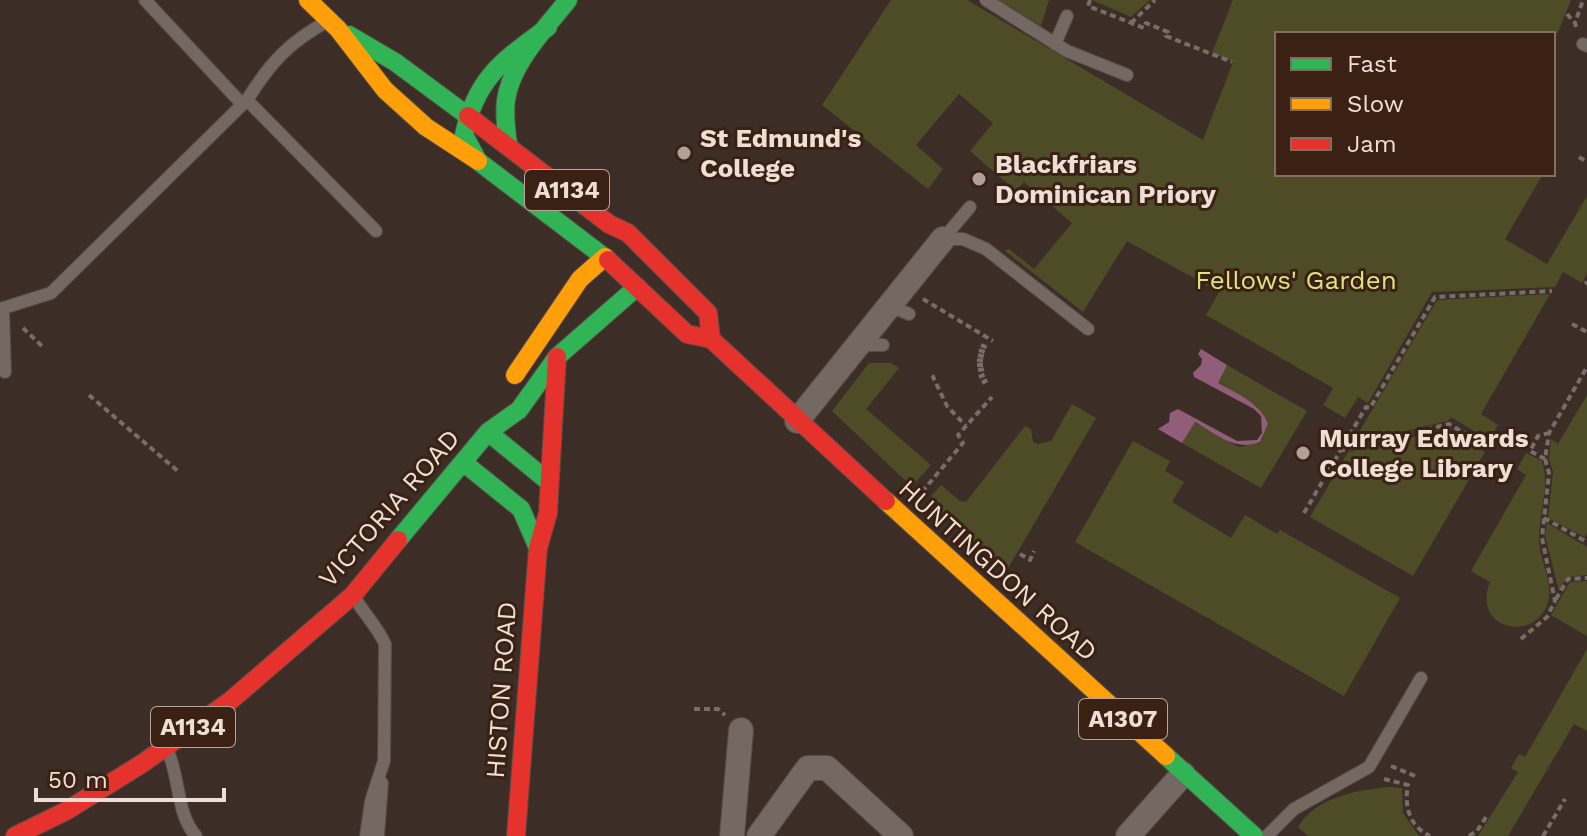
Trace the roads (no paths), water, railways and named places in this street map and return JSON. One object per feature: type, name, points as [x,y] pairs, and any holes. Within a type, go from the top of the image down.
[{"type":"main road","points":[[308,0],[333,25]]},
{"type":"main road","name":"A1134","points":[[508,144],[505,120],[507,95],[515,76],[565,1]]},
{"type":"main road","name":"HUNTINGDON ROAD","points":[[333,25],[375,48],[508,144],[609,224],[628,233],[708,313],[711,339]]},
{"type":"main road","name":"HUNTINGDON ROAD","points":[[333,25],[385,90],[426,127],[478,161],[605,257],[687,334],[711,339],[797,421],[1254,836]]},
{"type":"main road","name":"A1134","points":[[468,116],[484,83],[498,64],[548,27]]},
{"type":"main road","points":[[468,116],[464,135],[478,161]]},
{"type":"main road","name":"A1134","points":[[628,233],[637,287]]},
{"type":"main road","points":[[605,257],[655,261]]},
{"type":"main road","name":"VICTORIA ROAD","points":[[488,432],[499,400],[580,279],[605,257]]},
{"type":"main road","name":"VICTORIA ROAD","points":[[15,836],[66,811],[230,701],[353,595],[488,432],[519,410],[557,357],[637,287]]},
{"type":"main road","name":"HISTON ROAD","points":[[516,836],[538,548],[548,513],[557,357]]},
{"type":"main road","points":[[488,432],[549,482]]},
{"type":"main road","name":"HISTON ROAD","points":[[464,463],[521,509],[538,548]]},
{"type":"street","points":[[797,421],[859,345],[900,310],[943,239]]},
{"type":"street","points":[[732,836],[741,730]]},
{"type":"street","points":[[759,836],[808,768],[827,768],[901,836]]},
{"type":"street","points":[[1128,836],[1183,774]]},
{"type":"lane","points":[[145,0],[376,231]]},
{"type":"lane","points":[[986,0],[1055,44],[1127,75]]},
{"type":"lane","points":[[1055,44],[1067,16]]},
{"type":"lane","points":[[5,372],[2,310],[51,293],[244,101],[264,72],[300,36],[333,25]]},
{"type":"lane","points":[[943,239],[970,207]]},
{"type":"lane","points":[[943,239],[963,239],[986,249],[1088,329]]},
{"type":"lane","points":[[859,345],[883,345]]},
{"type":"lane","points":[[353,595],[377,627],[385,644],[384,761],[378,836]]},
{"type":"lane","points":[[1267,836],[1294,809],[1369,767],[1421,678]]},
{"type":"lane","points":[[166,746],[174,767],[186,826],[196,836]]},
{"type":"lane","points":[[366,836],[371,801],[384,761]]},
{"type":"place","name":"St Edmund's College","points":[[684,153]]},
{"type":"place","name":"Blackfriars Dominican Priory","points":[[979,179]]},
{"type":"place","name":"Murray Edwards College Library","points":[[1303,453]]},
{"type":"park label","name":"Fellows' Garden","points":[[1296,280]]}]
